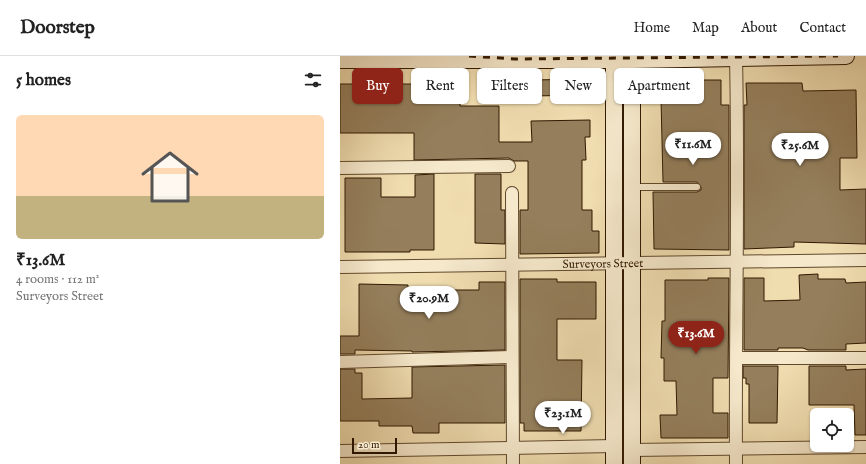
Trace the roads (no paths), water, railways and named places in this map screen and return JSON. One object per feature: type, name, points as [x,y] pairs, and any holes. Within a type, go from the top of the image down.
[{"type":"main road","points":[[340,60],[846,56]]},
{"type":"main road","points":[[614,58],[614,464]]},
{"type":"main road","points":[[632,58],[632,457]]},
{"type":"street","points":[[736,58],[738,158],[736,262],[736,464]]},
{"type":"street","points":[[340,168],[509,166]]},
{"type":"street","points":[[512,193],[511,356],[513,464]]},
{"type":"street","name":"Surveyors Street","points":[[340,267],[866,260]]},
{"type":"street","points":[[340,362],[511,356]]},
{"type":"street","points":[[736,358],[866,358]]},
{"type":"street","points":[[340,450],[614,446]]},
{"type":"street","points":[[632,457],[736,448],[866,447]]},
{"type":"lane","points":[[632,187],[697,187]]},
{"type":"railway","points":[[469,56],[515,59],[838,56]]}]
